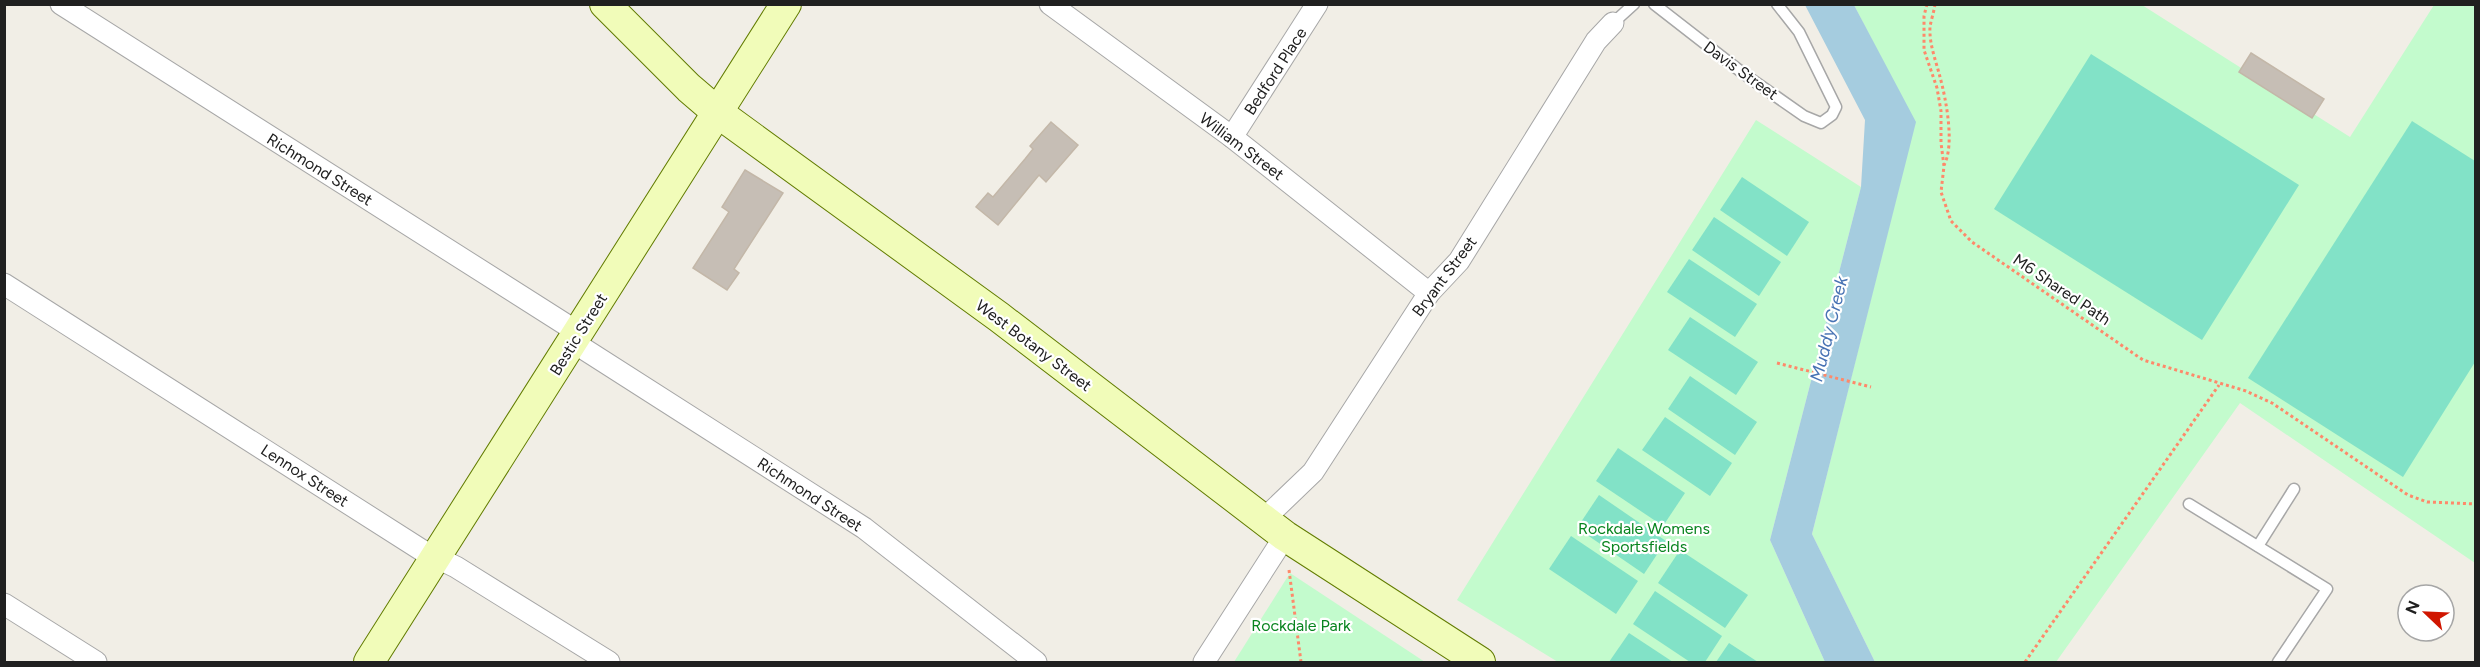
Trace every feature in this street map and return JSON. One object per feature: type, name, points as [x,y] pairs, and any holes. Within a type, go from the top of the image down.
[{"type":"main road","name":"West Botany Street","points":[[605,4],[717,112],[999,317],[1274,528],[1480,663]]},
{"type":"main road","name":"Bestic Street","points":[[369,663],[786,4]]},
{"type":"street","name":"Richmond Street","points":[[61,4],[864,528],[1036,663]]},
{"type":"street","name":"William Street","points":[[1050,4],[1232,137],[1429,293]]},
{"type":"street","name":"Bedford Place","points":[[1232,137],[1317,4]]},
{"type":"street","name":"Bryant Street","points":[[1204,663],[1274,528],[1429,293],[1459,261],[1596,41],[1613,22]]},
{"type":"street","name":"Lennox Street","points":[[4,284],[437,558],[456,567],[609,663]]},
{"type":"street","points":[[4,604],[96,663]]},
{"type":"lane","points":[[1613,22],[1634,4]]},
{"type":"lane","name":"Davis Street","points":[[1654,4],[1804,116],[1821,123],[1832,115],[1836,107],[1799,32],[1777,4]]},
{"type":"lane","points":[[2258,546],[2294,489]]},
{"type":"lane","points":[[2189,504],[2327,589],[2278,663]]},
{"type":"path","name":"M6 Shared Path","points":[[1927,4],[1924,15],[1924,50],[1939,99],[1944,166],[1941,192],[1951,221],[1972,242],[2143,360],[2246,392],[2272,403],[2408,495],[2427,502],[2475,504]]},
{"type":"path","name":"M6 Shared Path","points":[[1935,4],[1930,28],[1933,54],[1946,106],[1949,135],[1948,158],[1944,166]]},
{"type":"path","points":[[1777,363],[1871,387]]},
{"type":"path","points":[[2025,663],[2219,385]]},
{"type":"path","points":[[1289,570],[1301,663]]},
{"type":"green space","points":[[1854,5],[2142,5],[2350,137],[2434,5],[2475,5],[2475,563],[2240,403],[2056,662],[1875,662],[1812,534],[1915,123]]},
{"type":"green space","points":[[2091,54],[2299,185],[2202,340],[1994,209]]},
{"type":"green space","name":"Rockdale Womens Sportsfields","points":[[1756,120],[1861,187],[1770,540],[1825,662],[1558,662],[1457,600]]},
{"type":"green space","points":[[2412,121],[2475,161],[2475,362],[2403,477],[2248,378]]},
{"type":"green space","points":[[1742,177],[1809,222],[1787,256],[1720,210]]},
{"type":"green space","points":[[1714,217],[1781,262],[1759,296],[1692,250]]},
{"type":"green space","points":[[1689,259],[1757,304],[1735,337],[1667,292]]},
{"type":"green space","points":[[1690,317],[1758,362],[1736,395],[1668,350]]},
{"type":"green space","points":[[1690,376],[1757,422],[1735,455],[1668,409]]},
{"type":"green space","points":[[1665,417],[1732,463],[1710,496],[1642,450]]},
{"type":"green space","points":[[1618,448],[1685,493],[1663,526],[1596,481]]},
{"type":"green space","points":[[1599,495],[1666,541],[1644,574],[1577,528]]},
{"type":"green space","points":[[1571,536],[1638,581],[1616,614],[1549,569]]},
{"type":"green space","points":[[1680,550],[1748,595],[1725,628],[1658,583]]},
{"type":"green space","name":"Rockdale Park","points":[[1290,573],[1425,662],[1234,662]]},
{"type":"green space","points":[[1655,591],[1722,636],[1705,662],[1690,662],[1633,624]]},
{"type":"green space","points":[[1629,633],[1673,662],[1609,662]]},
{"type":"green space","points":[[1729,643],[1758,662],[1716,662]]},
{"type":"water","name":"Muddy Creek","points":[[1805,5],[1854,5],[1916,122],[1812,534],[1875,662],[1825,662],[1770,540],[1861,187],[1865,120]]},
{"type":"building","points":[[2251,53],[2324,99],[2312,118],[2239,72]]},
{"type":"building","points":[[1051,122],[1078,145],[1046,182],[1039,175],[998,225],[976,207],[988,193],[993,197],[1033,149],[1030,146]]},
{"type":"building","points":[[745,170],[783,193],[734,269],[739,273],[727,290],[693,268],[729,212],[722,207]]}]
